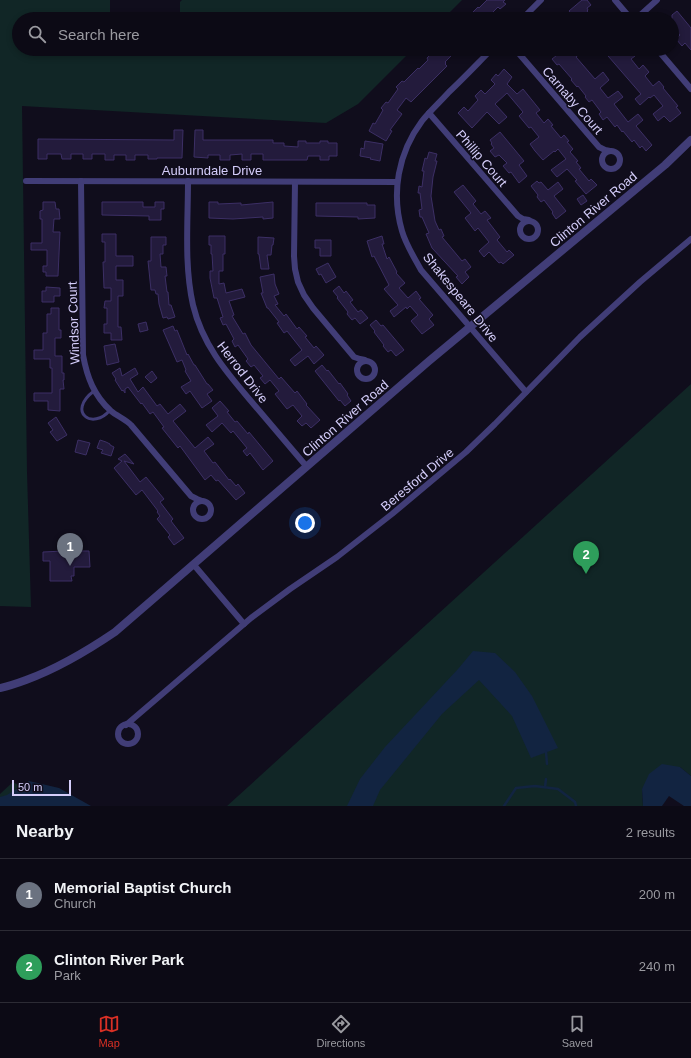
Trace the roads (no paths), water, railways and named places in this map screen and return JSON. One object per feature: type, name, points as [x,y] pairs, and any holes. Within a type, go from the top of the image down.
[{"type":"street","points":[[529,12],[541,0]]},
{"type":"street","points":[[615,0],[625,12]]},
{"type":"street","points":[[644,12],[657,0]]},
{"type":"street","name":"Shakespeare Drive","points":[[485,56],[429,113],[416,130],[410,141],[398,174],[396,192],[398,213],[402,232],[409,249],[421,270],[526,392]]},
{"type":"street","name":"Carnaby Court","points":[[521,56],[599,147],[610,151]]},
{"type":"street","points":[[663,56],[691,89]]},
{"type":"street","name":"Phillip Court","points":[[429,113],[518,216],[529,220]]},
{"type":"street","name":"Clinton River Road","points":[[0,688],[8,687],[44,673],[69,661],[92,648],[127,622],[424,366],[665,164],[691,140]]},
{"type":"street","name":"Carnaby Court","points":[[599,147],[601,159]]},
{"type":"street","points":[[601,159],[602,165],[607,169],[613,170],[618,166],[620,161],[618,155],[610,151]]},
{"type":"street","name":"Carnaby Court","points":[[601,159],[604,153],[610,151]]},
{"type":"street","name":"Auburndale Drive","points":[[26,181],[397,182]]},
{"type":"street","name":"Windsor Court","points":[[81,181],[83,355],[86,372],[94,391],[110,410],[127,421],[192,496],[202,501]]},
{"type":"street","name":"Herrod Drive","points":[[188,181],[188,258],[190,285],[193,306],[205,340],[214,355],[238,385],[307,467]]},
{"type":"street","points":[[295,182],[294,256],[298,282],[304,295],[313,308],[354,357],[358,374],[362,379],[371,378],[375,373],[375,367],[371,362],[354,357]]},
{"type":"street","points":[[518,216],[520,228],[521,234],[522,237],[528,239],[534,238],[538,234],[538,227],[535,222],[529,220],[523,223],[520,228]]},
{"type":"street","name":"Beresford Drive","points":[[126,725],[244,624],[290,589],[337,557],[392,514],[466,452],[586,332],[640,282],[691,239]]},
{"type":"street","points":[[357,368],[360,363],[365,360]]},
{"type":"street","points":[[192,496],[192,508],[193,514],[197,519],[203,520],[208,517],[211,512],[210,506],[202,501],[196,503],[192,508]]},
{"type":"street","points":[[194,565],[244,624]]},
{"type":"street","points":[[137,730],[132,726],[126,725],[121,728],[118,733],[120,739],[125,743],[128,744],[134,742],[137,737],[137,730],[136,724],[138,714]]},
{"type":"lane","points":[[94,391],[83,403],[82,409],[84,416],[89,419],[94,419],[107,414],[110,410]]},
{"type":"water","points":[[473,651],[495,653],[515,672],[532,696],[558,748],[531,758],[512,716],[479,680],[442,714],[380,790],[373,806],[347,806],[360,779],[385,747]]},
{"type":"water","points":[[662,764],[680,767],[691,776],[691,806],[684,806],[669,796],[662,806],[643,806],[642,789],[649,774]]},
{"type":"water","points":[[29,781],[59,788],[91,806],[0,806],[0,797],[7,795]]},
{"type":"waterway","points":[[546,752],[547,764]]},
{"type":"waterway","points":[[545,787],[546,779]]},
{"type":"waterway","points":[[504,806],[516,788],[535,786],[558,789],[575,802],[576,806]]},
{"type":"place","name":"Memorial Baptist Church","points":[[70,566]]},
{"type":"place","name":"Clinton River Park","points":[[586,574]]}]
